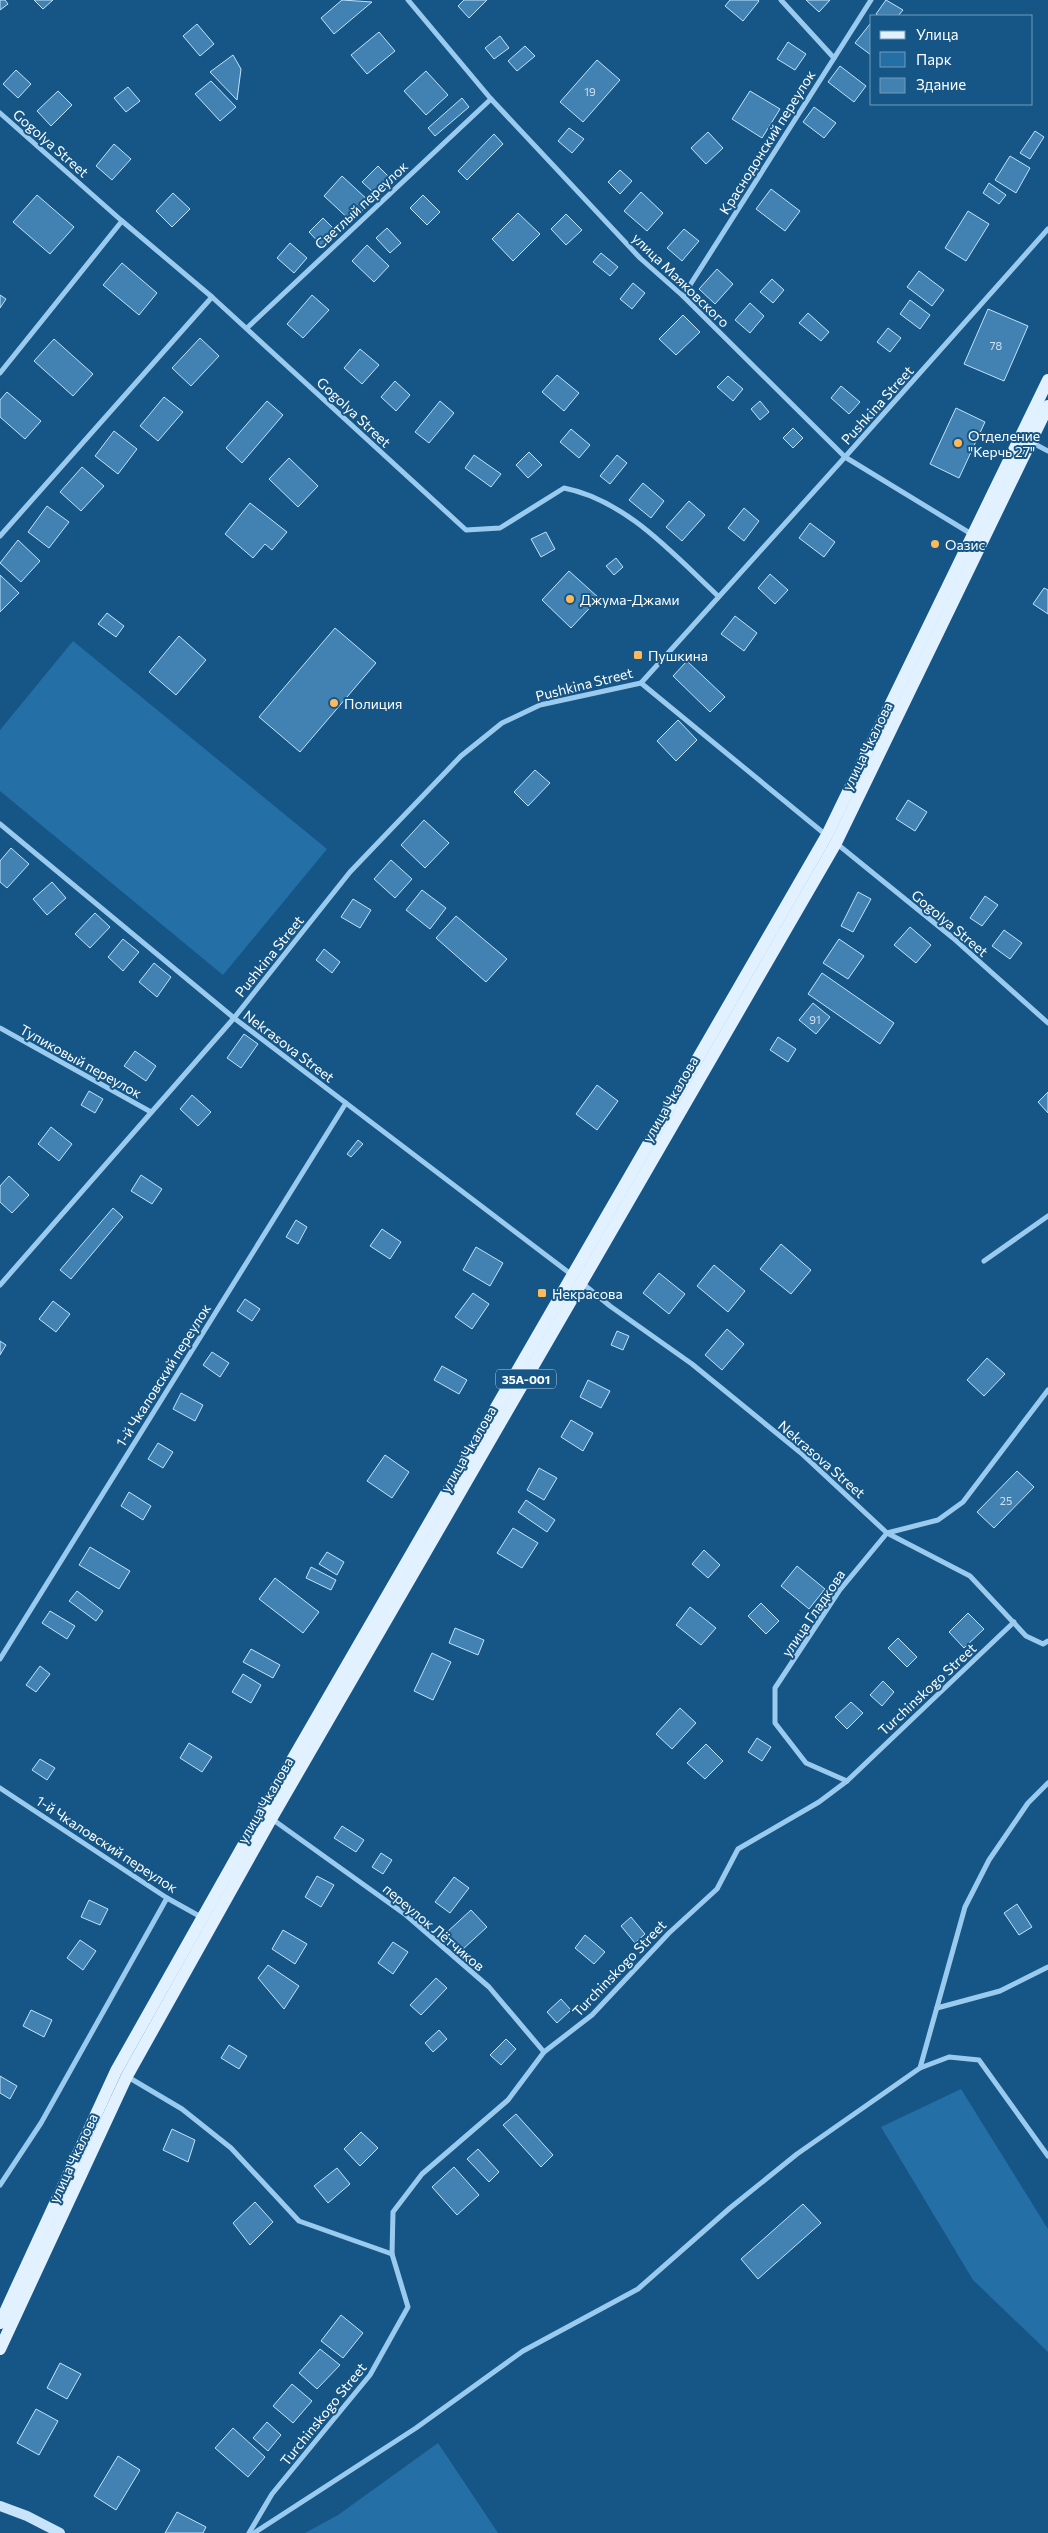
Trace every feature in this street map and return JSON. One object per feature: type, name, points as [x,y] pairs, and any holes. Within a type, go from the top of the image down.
[{"type":"main road","name":"улица Чкалова","points":[[0,2322],[122,2074],[266,1815],[831,839],[1026,439],[1048,380]]},
{"type":"main road","name":"улица Чкалова","points":[[1026,439],[1048,406]]},
{"type":"main road","name":"улица Чкалова","points":[[0,2349],[122,2074]]},
{"type":"main road","points":[[0,2506],[27,2516],[60,2533]]},
{"type":"street","name":"улица Маяковского","points":[[408,0],[491,99],[640,258],[683,296],[845,457],[864,466],[979,538]]},
{"type":"street","points":[[781,0],[834,58]]},
{"type":"street","name":"Краснодонский переулок","points":[[683,296],[871,0]]},
{"type":"street","name":"Светлый переулок","points":[[247,328],[491,99]]},
{"type":"street","name":"Gogolya Street","points":[[0,113],[247,328],[466,530],[500,528],[564,488],[581,491],[611,504],[664,546],[718,596]]},
{"type":"street","points":[[0,373],[122,221]]},
{"type":"street","name":"Pushkina Street","points":[[0,1285],[2,1278],[234,1018],[350,872],[461,756],[502,723],[540,705],[640,683],[1048,229]]},
{"type":"street","points":[[0,536],[212,297]]},
{"type":"street","points":[[1026,439],[1048,451]]},
{"type":"street","name":"Gogolya Street","points":[[640,683],[953,938],[1048,1023]]},
{"type":"street","name":"Nekrasova Street","points":[[0,824],[234,1018],[577,1278],[610,1306],[692,1364],[779,1435],[887,1533],[970,1576],[1026,1636],[1044,1644],[1048,1641]]},
{"type":"street","name":"Тупиковый переулок","points":[[0,1028],[151,1112]]},
{"type":"street","name":"1-й Чкаловский переулок","points":[[0,1659],[346,1103]]},
{"type":"street","points":[[984,1261],[1048,1216]]},
{"type":"street","points":[[887,1533],[938,1520],[963,1502],[1048,1390]]},
{"type":"street","name":"улица Гладкова","points":[[846,1781],[806,1763],[775,1723],[775,1688],[839,1591],[887,1533]]},
{"type":"street","name":"Turchinskogo Street","points":[[249,2533],[272,2494],[370,2375],[408,2307],[392,2254],[393,2212],[422,2174],[508,2100],[544,2052],[592,2016],[668,1933],[717,1889],[738,1849],[818,1802],[846,1781],[1014,1622]]},
{"type":"street","points":[[920,2068],[965,1907],[989,1860],[1028,1803],[1048,1783]]},
{"type":"street","name":"1-й Чкаловский переулок","points":[[0,1788],[167,1898],[208,1921]]},
{"type":"street","name":"переулок Лётчиков","points":[[266,1815],[406,1915],[489,1988],[544,2052]]},
{"type":"street","points":[[0,2185],[42,2123],[167,1898]]},
{"type":"street","points":[[937,2008],[1000,1991],[1048,1968]]},
{"type":"street","points":[[254,2533],[416,2428],[523,2350],[638,2288],[730,2208],[797,2154],[920,2068],[949,2057],[979,2060],[1048,2156]]},
{"type":"street","points":[[122,2074],[182,2109],[230,2148],[299,2221],[392,2254]]},
{"type":"green space","points":[[73,641],[327,849],[223,975],[0,791],[0,730]]},
{"type":"green space","points":[[961,2089],[1048,2229],[1048,2352],[973,2280],[881,2127]]},
{"type":"green space","points":[[438,2443],[498,2533],[305,2533],[338,2515]]},
{"type":"building","points":[[0,0],[5,0],[8,4],[0,10]]},
{"type":"building","points":[[34,0],[53,0],[43,9]]},
{"type":"building","points":[[342,0],[372,2],[334,34],[321,18]]},
{"type":"building","points":[[464,0],[487,0],[469,18],[458,6]]},
{"type":"building","points":[[730,0],[759,1],[743,21],[725,6]]},
{"type":"building","points":[[806,0],[830,0],[819,12]]},
{"type":"building","points":[[886,0],[903,10],[899,15],[876,14]]},
{"type":"building","points":[[197,24],[214,44],[200,56],[183,36]]},
{"type":"building","points":[[870,24],[870,54],[855,43]]},
{"type":"building","points":[[379,32],[395,51],[367,74],[351,55]]},
{"type":"building","points":[[500,36],[509,48],[494,59],[485,48]]},
{"type":"building","points":[[788,42],[806,54],[795,70],[777,59]]},
{"type":"building","points":[[525,46],[535,56],[517,71],[508,61]]},
{"type":"building","points":[[233,55],[241,69],[237,100],[210,72]]},
{"type":"building","points":[[597,60],[620,80],[583,122],[560,102]]},
{"type":"building","points":[[840,66],[866,86],[854,102],[828,82]]},
{"type":"building","points":[[16,70],[31,84],[18,98],[3,84]]},
{"type":"building","points":[[426,71],[448,95],[426,115],[404,91]]},
{"type":"building","points":[[211,81],[236,107],[220,121],[195,94]]},
{"type":"building","points":[[128,87],[140,101],[126,112],[114,98]]},
{"type":"building","points":[[58,91],[72,105],[51,126],[37,111]]},
{"type":"building","points":[[750,91],[780,109],[762,138],[732,119]]},
{"type":"building","points":[[462,98],[469,107],[435,136],[428,128]]},
{"type":"building","points":[[814,107],[836,123],[824,138],[803,122]]},
{"type":"building","points":[[569,128],[584,139],[572,153],[558,141]]},
{"type":"building","points":[[1035,131],[1044,137],[1030,159],[1020,153]]},
{"type":"building","points":[[708,132],[723,148],[706,164],[691,148]]},
{"type":"building","points":[[494,134],[503,144],[467,180],[458,171]]},
{"type":"building","points":[[114,144],[131,159],[112,180],[96,166]]},
{"type":"building","points":[[1010,156],[1030,168],[1016,193],[995,180]]},
{"type":"building","points":[[378,166],[389,177],[374,193],[362,182]]},
{"type":"building","points":[[620,170],[632,181],[620,194],[608,182]]},
{"type":"building","points":[[342,176],[370,202],[352,222],[324,196]]},
{"type":"building","points":[[989,183],[1006,195],[999,204],[983,193]]},
{"type":"building","points":[[771,189],[800,211],[785,231],[756,209]]},
{"type":"building","points":[[641,192],[663,213],[647,231],[624,211]]},
{"type":"building","points":[[173,193],[190,209],[172,227],[156,211]]},
{"type":"building","points":[[37,195],[74,227],[50,254],[13,222]]},
{"type":"building","points":[[423,195],[440,212],[427,225],[410,208]]},
{"type":"building","points":[[968,211],[989,224],[966,261],[945,248]]},
{"type":"building","points":[[518,213],[540,234],[513,261],[492,239]]},
{"type":"building","points":[[566,214],[582,230],[566,245],[551,229]]},
{"type":"building","points":[[323,218],[338,233],[323,247],[309,232]]},
{"type":"building","points":[[387,228],[401,243],[390,253],[376,238]]},
{"type":"building","points":[[684,229],[699,241],[682,261],[667,248]]},
{"type":"building","points":[[290,243],[307,258],[294,273],[277,258]]},
{"type":"building","points":[[367,245],[389,266],[374,282],[352,261]]},
{"type":"building","points":[[601,253],[618,267],[610,276],[593,262]]},
{"type":"building","points":[[122,263],[157,293],[139,315],[103,285]]},
{"type":"building","points":[[717,269],[733,284],[715,304],[699,289]]},
{"type":"building","points":[[919,271],[944,290],[932,306],[907,287]]},
{"type":"building","points":[[772,279],[784,290],[773,303],[760,292]]},
{"type":"building","points":[[633,283],[645,293],[632,309],[620,299]]},
{"type":"building","points":[[0,295],[6,299],[0,308]]},
{"type":"building","points":[[312,295],[329,310],[303,338],[287,324]]},
{"type":"building","points":[[910,300],[930,315],[920,329],[900,314]]},
{"type":"building","points":[[750,303],[764,316],[750,333],[735,320]]},
{"type":"building","points":[[988,309],[1028,326],[1004,381],[964,364]]},
{"type":"building","points":[[808,313],[829,332],[821,341],[799,323]]},
{"type":"building","points":[[683,315],[700,332],[676,355],[659,339]]},
{"type":"building","points":[[888,328],[901,338],[890,352],[877,342]]},
{"type":"building","points":[[200,338],[219,356],[191,386],[172,368]]},
{"type":"building","points":[[54,339],[93,374],[73,396],[34,361]]},
{"type":"building","points":[[360,349],[379,365],[362,384],[344,368]]},
{"type":"building","points":[[557,375],[579,393],[564,411],[542,392]]},
{"type":"building","points":[[728,376],[743,389],[733,401],[717,387]]},
{"type":"building","points":[[395,381],[410,395],[396,411],[381,397]]},
{"type":"building","points":[[841,386],[860,402],[849,414],[831,398]]},
{"type":"building","points":[[7,392],[41,421],[25,439],[0,417],[0,400]]},
{"type":"building","points":[[164,397],[183,412],[158,441],[140,426]]},
{"type":"building","points":[[267,401],[283,415],[242,463],[226,448]]},
{"type":"building","points":[[440,401],[454,413],[429,443],[415,432]]},
{"type":"building","points":[[760,401],[769,412],[760,420],[751,409]]},
{"type":"building","name":"Отделение \"Керчь 27\"","points":[[956,408],[985,422],[959,478],[930,464]]},
{"type":"building","points":[[793,428],[803,438],[793,448],[783,438]]},
{"type":"building","points":[[571,429],[590,445],[579,458],[560,442]]},
{"type":"building","points":[[114,431],[137,449],[118,474],[95,456]]},
{"type":"building","points":[[529,452],[542,465],[528,478],[516,465]]},
{"type":"building","points":[[474,455],[501,474],[491,487],[465,468]]},
{"type":"building","points":[[617,455],[627,463],[610,484],[600,476]]},
{"type":"building","points":[[289,458],[318,486],[298,507],[269,479]]},
{"type":"building","points":[[82,467],[104,486],[81,511],[60,492]]},
{"type":"building","points":[[643,483],[664,501],[651,518],[629,500]]},
{"type":"building","points":[[689,501],[705,515],[682,541],[666,527]]},
{"type":"building","points":[[250,503],[287,532],[272,550],[265,544],[253,558],[225,534]]},
{"type":"building","points":[[47,506],[69,522],[49,548],[28,532]]},
{"type":"building","points":[[744,508],[759,521],[744,541],[728,528]]},
{"type":"building","points":[[810,523],[835,542],[824,557],[799,538]]},
{"type":"building","points":[[546,532],[555,549],[541,557],[531,539]]},
{"type":"building","points":[[18,540],[40,561],[21,582],[0,563]]},
{"type":"building","points":[[616,558],[623,567],[614,575],[606,566]]},
{"type":"building","name":"Джума-Джами","points":[[569,571],[599,598],[571,628],[542,600]]},
{"type":"building","points":[[770,574],[788,590],[775,604],[758,588]]},
{"type":"building","points":[[0,575],[19,593],[0,612]]},
{"type":"building","points":[[1044,588],[1048,590],[1048,614],[1033,604]]},
{"type":"building","points":[[107,613],[124,626],[116,637],[98,624]]},
{"type":"building","points":[[735,616],[757,633],[744,651],[721,634]]},
{"type":"building","points":[[335,628],[376,663],[300,752],[259,717]]},
{"type":"building","points":[[179,636],[206,660],[176,695],[149,672]]},
{"type":"building","points":[[687,661],[725,697],[710,712],[673,676]]},
{"type":"building","points":[[678,720],[697,740],[676,761],[657,741]]},
{"type":"building","points":[[535,770],[550,783],[528,806],[514,792]]},
{"type":"building","points":[[908,800],[927,812],[915,831],[896,819]]},
{"type":"building","points":[[424,820],[449,843],[425,868],[401,845]]},
{"type":"building","points":[[11,848],[29,864],[7,888],[0,882],[0,861]]},
{"type":"building","points":[[391,860],[412,879],[395,898],[374,879]]},
{"type":"building","points":[[52,882],[66,898],[47,915],[33,899]]},
{"type":"building","points":[[422,890],[446,908],[430,929],[406,910]]},
{"type":"building","points":[[858,892],[871,899],[853,932],[841,926]]},
{"type":"building","points":[[985,896],[998,905],[982,926],[970,918]]},
{"type":"building","points":[[353,899],[371,910],[360,928],[341,917]]},
{"type":"building","points":[[95,913],[110,927],[90,948],[75,934]]},
{"type":"building","points":[[456,916],[507,959],[486,982],[436,938]]},
{"type":"building","points":[[910,927],[931,945],[916,963],[894,945]]},
{"type":"building","points":[[1004,930],[1022,943],[1010,959],[992,946]]},
{"type":"building","points":[[123,939],[139,952],[123,971],[108,957]]},
{"type":"building","points":[[839,939],[864,956],[848,979],[823,963]]},
{"type":"building","points":[[324,949],[340,962],[332,973],[316,960]]},
{"type":"building","points":[[154,963],[171,977],[157,997],[139,982]]},
{"type":"building","points":[[822,973],[894,1023],[880,1044],[808,994]]},
{"type":"building","points":[[813,1003],[830,1017],[816,1034],[799,1020]]},
{"type":"building","points":[[244,1034],[258,1044],[241,1068],[227,1058]]},
{"type":"building","points":[[778,1037],[796,1049],[788,1062],[770,1050]]},
{"type":"building","points":[[135,1051],[156,1066],[146,1081],[124,1066]]},
{"type":"building","points":[[597,1085],[618,1101],[597,1130],[576,1114]]},
{"type":"building","points":[[89,1091],[103,1099],[95,1113],[81,1105]]},
{"type":"building","points":[[1048,1092],[1048,1113],[1038,1102]]},
{"type":"building","points":[[192,1095],[211,1112],[198,1126],[180,1109]]},
{"type":"building","points":[[51,1127],[72,1144],[59,1161],[38,1144]]},
{"type":"building","points":[[358,1140],[363,1144],[351,1157],[347,1154]]},
{"type":"building","points":[[141,1175],[162,1189],[152,1204],[131,1191]]},
{"type":"building","points":[[9,1176],[29,1195],[12,1213],[0,1202],[0,1186]]},
{"type":"building","points":[[113,1208],[123,1217],[71,1279],[60,1270]]},
{"type":"building","points":[[296,1220],[307,1227],[298,1244],[286,1237]]},
{"type":"building","points":[[382,1229],[401,1242],[390,1259],[370,1246]]},
{"type":"building","points":[[781,1244],[811,1270],[791,1294],[760,1269]]},
{"type":"building","points":[[476,1247],[503,1263],[490,1286],[463,1270]]},
{"type":"building","points":[[714,1265],[745,1291],[728,1312],[697,1286]]},
{"type":"building","points":[[659,1273],[685,1294],[669,1314],[643,1293]]},
{"type":"building","points":[[473,1293],[489,1304],[472,1329],[455,1317]]},
{"type":"building","points":[[245,1299],[260,1309],[252,1321],[237,1311]]},
{"type":"building","points":[[53,1301],[70,1314],[56,1332],[39,1319]]},
{"type":"building","points":[[727,1329],[744,1344],[722,1370],[705,1355]]},
{"type":"building","points":[[617,1331],[629,1336],[623,1350],[611,1345]]},
{"type":"building","points":[[0,1341],[6,1345],[0,1355]]},
{"type":"building","points":[[212,1352],[229,1363],[220,1377],[203,1365]]},
{"type":"building","points":[[987,1358],[1005,1374],[984,1396],[967,1380]]},
{"type":"building","points":[[442,1366],[467,1380],[459,1394],[434,1380]]},
{"type":"building","points":[[588,1380],[610,1391],[601,1408],[580,1397]]},
{"type":"building","points":[[181,1393],[203,1405],[195,1421],[173,1409]]},
{"type":"building","points":[[571,1420],[593,1433],[583,1451],[561,1437]]},
{"type":"building","points":[[158,1443],[173,1452],[163,1468],[148,1459]]},
{"type":"building","points":[[385,1455],[409,1472],[392,1498],[367,1481]]},
{"type":"building","points":[[539,1468],[557,1478],[544,1500],[527,1490]]},
{"type":"building","points":[[1017,1471],[1034,1487],[994,1528],[977,1512]]},
{"type":"building","points":[[129,1492],[151,1506],[143,1520],[121,1506]]},
{"type":"building","points":[[526,1500],[555,1520],[547,1532],[518,1512]]},
{"type":"building","points":[[513,1528],[538,1543],[522,1568],[497,1553]]},
{"type":"building","points":[[90,1547],[130,1571],[119,1589],[79,1565]]},
{"type":"building","points":[[704,1550],[720,1565],[708,1578],[692,1564]]},
{"type":"building","points":[[327,1552],[344,1562],[337,1575],[319,1564]]},
{"type":"building","points":[[797,1566],[825,1589],[809,1609],[781,1586]]},
{"type":"building","points":[[311,1567],[336,1580],[331,1590],[306,1578]]},
{"type":"building","points":[[275,1578],[319,1612],[303,1633],[259,1599]]},
{"type":"building","points":[[77,1591],[103,1611],[96,1621],[69,1601]]},
{"type":"building","points":[[761,1603],[779,1621],[766,1634],[748,1616]]},
{"type":"building","points":[[690,1607],[716,1628],[701,1645],[676,1625]]},
{"type":"building","points":[[50,1611],[75,1626],[67,1639],[42,1623]]},
{"type":"building","points":[[968,1613],[984,1629],[964,1648],[949,1632]]},
{"type":"building","points":[[455,1628],[484,1640],[478,1655],[449,1643]]},
{"type":"building","points":[[898,1638],[917,1657],[907,1667],[888,1648]]},
{"type":"building","points":[[251,1649],[280,1665],[273,1678],[243,1662]]},
{"type":"building","points":[[432,1653],[451,1662],[433,1700],[414,1691]]},
{"type":"building","points":[[40,1666],[50,1674],[36,1692],[26,1685]]},
{"type":"building","points":[[243,1674],[261,1685],[251,1703],[232,1692]]},
{"type":"building","points":[[883,1681],[894,1692],[882,1706],[870,1695]]},
{"type":"building","points":[[851,1702],[863,1713],[847,1729],[835,1717]]},
{"type":"building","points":[[680,1708],[696,1723],[672,1749],[656,1734]]},
{"type":"building","points":[[757,1738],[771,1747],[762,1761],[748,1752]]},
{"type":"building","points":[[189,1743],[212,1757],[202,1772],[180,1758]]},
{"type":"building","points":[[706,1744],[723,1761],[705,1779],[687,1763]]},
{"type":"building","points":[[40,1759],[55,1768],[47,1780],[32,1770]]},
{"type":"building","points":[[342,1826],[364,1840],[356,1852],[334,1838]]},
{"type":"building","points":[[381,1853],[392,1860],[383,1874],[372,1867]]},
{"type":"building","points":[[317,1876],[334,1885],[321,1907],[305,1897]]},
{"type":"building","points":[[454,1877],[469,1888],[450,1913],[435,1902]]},
{"type":"building","points":[[89,1900],[108,1909],[100,1925],[81,1917]]},
{"type":"building","points":[[1017,1904],[1032,1927],[1019,1935],[1004,1913]]},
{"type":"building","points":[[471,1910],[487,1927],[462,1950],[446,1933]]},
{"type":"building","points":[[631,1917],[645,1934],[635,1943],[621,1926]]},
{"type":"building","points":[[283,1930],[307,1944],[295,1964],[272,1949]]},
{"type":"building","points":[[585,1935],[605,1952],[594,1964],[575,1948]]},
{"type":"building","points":[[80,1940],[96,1951],[83,1970],[67,1958]]},
{"type":"building","points":[[393,1942],[408,1952],[393,1974],[378,1963]]},
{"type":"building","points":[[268,1965],[299,1986],[284,2009],[258,1978]]},
{"type":"building","points":[[436,1978],[447,1988],[421,2015],[410,2005]]},
{"type":"building","points":[[561,1999],[571,2010],[557,2023],[547,2012]]},
{"type":"building","points":[[31,2010],[52,2020],[44,2037],[23,2026]]},
{"type":"building","points":[[439,2030],[447,2039],[433,2052],[425,2043]]},
{"type":"building","points":[[506,2039],[516,2049],[501,2065],[490,2055]]},
{"type":"building","points":[[229,2045],[247,2056],[239,2069],[221,2058]]},
{"type":"building","points":[[0,2076],[17,2086],[10,2099],[0,2093]]},
{"type":"building","points":[[516,2114],[553,2155],[541,2167],[503,2125]]},
{"type":"building","points":[[172,2129],[195,2140],[188,2162],[163,2150]]},
{"type":"building","points":[[361,2132],[378,2148],[360,2166],[344,2149]]},
{"type":"building","points":[[478,2149],[499,2172],[489,2182],[467,2159]]},
{"type":"building","points":[[454,2167],[479,2195],[457,2215],[432,2187]]},
{"type":"building","points":[[337,2168],[350,2184],[328,2203],[314,2186]]},
{"type":"building","points":[[255,2202],[273,2222],[250,2245],[233,2223]]},
{"type":"building","points":[[803,2204],[821,2223],[758,2279],[741,2259]]},
{"type":"building","points":[[341,2315],[363,2333],[343,2358],[321,2341]]},
{"type":"building","points":[[320,2349],[340,2365],[317,2389],[299,2373]]},
{"type":"building","points":[[60,2363],[81,2374],[67,2399],[47,2388]]},
{"type":"building","points":[[292,2384],[312,2401],[293,2423],[273,2406]]},
{"type":"building","points":[[36,2409],[58,2421],[39,2455],[17,2443]]},
{"type":"building","points":[[267,2422],[281,2435],[268,2451],[253,2438]]},
{"type":"building","points":[[233,2428],[265,2457],[248,2477],[215,2448]]},
{"type":"building","points":[[118,2456],[140,2470],[116,2510],[94,2496]]},
{"type":"building","points":[[177,2512],[206,2527],[203,2533],[165,2533]]},
{"type":"place","name":"Отделение \"Керчь 27\"","points":[[958,443]]},
{"type":"place","name":"Оазис","points":[[935,544]]},
{"type":"place","name":"Джума-Джами","points":[[570,599]]},
{"type":"place","name":"Пушкина","points":[[638,655]]},
{"type":"place","name":"Полиция","points":[[334,703]]},
{"type":"place","name":"Некрасова","points":[[542,1293]]}]
